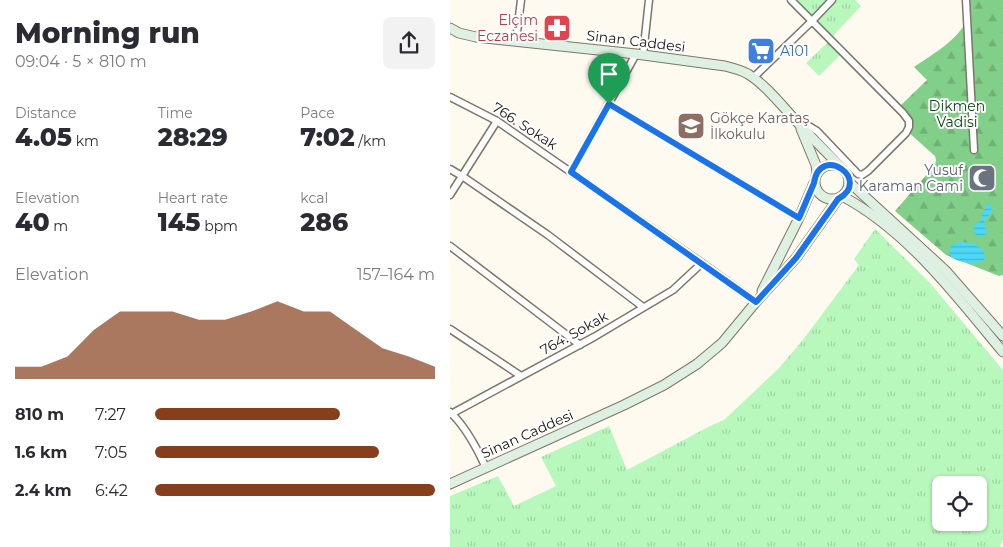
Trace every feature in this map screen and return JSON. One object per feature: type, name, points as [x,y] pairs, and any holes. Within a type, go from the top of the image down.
[{"type":"main road","name":"Sinan Caddesi","points":[[450,28],[476,37],[639,54],[738,69],[747,73],[774,96],[842,168]]},
{"type":"main road","name":"Sinan Caddesi","points":[[799,124],[816,165],[817,172]]},
{"type":"main road","points":[[831,165],[842,168],[848,176],[849,182],[846,192],[832,200],[822,197],[814,183],[817,172],[831,165]]},
{"type":"main road","points":[[849,182],[938,275],[1003,352]]},
{"type":"main road","name":"Sinan Caddesi","points":[[756,302],[799,218],[814,183]]},
{"type":"main road","name":"Sinan Caddesi","points":[[450,484],[624,405],[664,385],[697,364],[722,343],[796,258],[840,197]]},
{"type":"main road","points":[[840,197],[860,205],[890,223],[945,270],[1003,336]]},
{"type":"street","points":[[516,41],[521,0]]},
{"type":"street","points":[[571,172],[639,54],[649,0]]},
{"type":"street","points":[[791,0],[903,112],[909,121],[906,133],[862,175],[858,174],[813,128],[799,124]]},
{"type":"street","points":[[753,78],[832,0]]},
{"type":"street","points":[[966,0],[974,150]]},
{"type":"street","name":"766. Sokak","points":[[450,97],[497,121],[756,302]]},
{"type":"street","points":[[609,104],[799,218]]},
{"type":"street","points":[[450,195],[497,121]]},
{"type":"street","points":[[450,169],[548,235],[643,307]]},
{"type":"street","points":[[450,246],[580,345]]},
{"type":"street","name":"764. Sokak","points":[[451,413],[580,345],[673,290],[702,263]]},
{"type":"street","points":[[450,329],[521,376]]},
{"type":"street","points":[[451,413],[477,448],[486,468]]},
{"type":"green space","points":[[794,0],[855,0],[861,6],[830,39]]},
{"type":"green space","name":"Dikmen Vadisi","points":[[966,0],[1003,0],[1003,275],[999,276],[946,255],[895,211],[935,165],[936,160],[935,156],[907,131],[909,127],[898,108],[927,80],[914,67],[946,45],[960,31],[967,16]]},
{"type":"green space","points":[[831,39],[843,52],[819,76],[806,63]]},
{"type":"green space","points":[[875,229],[929,282],[1003,370],[1003,539],[1000,547],[450,547],[450,496],[498,476],[514,506],[556,486],[541,457],[609,426],[627,470],[724,420],[778,369],[802,341],[859,265],[854,259]]},
{"type":"water","points":[[989,203],[991,205],[991,213],[984,223],[987,231],[986,234],[980,237],[975,233],[973,227],[979,223]]},
{"type":"water","points":[[962,242],[979,247],[985,256],[984,260],[968,263],[952,258],[949,253],[951,246]]},
{"type":"place","name":"Elçim Eczanesi","points":[[557,28]]},
{"type":"place","name":"A101","points":[[761,51]]},
{"type":"place","name":"Gökçe Karataş İlkokulu","points":[[691,126]]},
{"type":"place","name":"Yusuf Karaman Cami","points":[[982,178]]},
{"type":"route","points":[[609,104],[799,218],[817,172],[821,168],[831,165],[842,168],[848,176],[848,187],[796,258],[756,302],[571,172],[609,104]]}]
